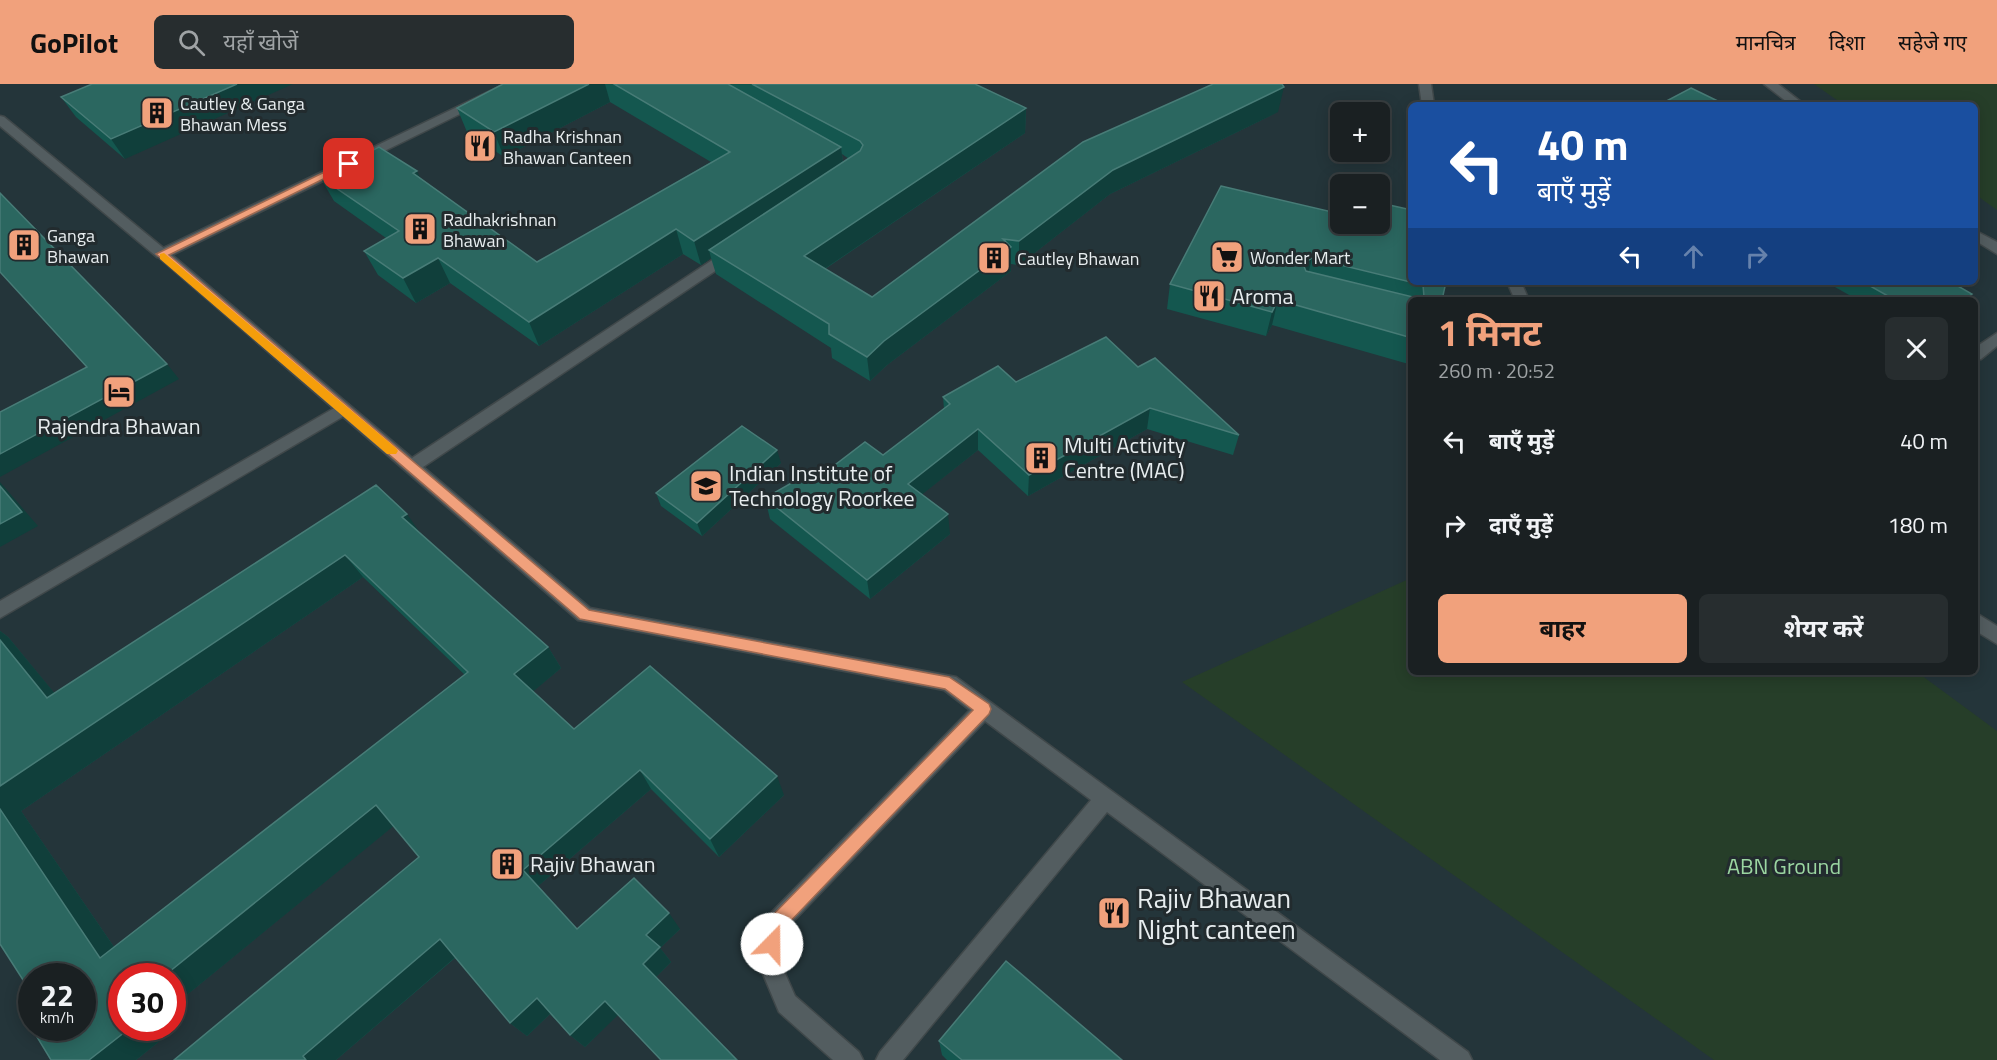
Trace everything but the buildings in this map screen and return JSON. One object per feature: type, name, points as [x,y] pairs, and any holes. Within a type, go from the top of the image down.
[{"type":"street","points":[[162,254],[515,84]]},
{"type":"street","points":[[1425,84],[1428,102]]},
{"type":"street","points":[[1770,84],[1795,102]]},
{"type":"street","points":[[0,120],[162,254],[585,615],[949,683],[1460,1060]]},
{"type":"street","points":[[1978,236],[1997,249]]},
{"type":"street","points":[[411,467],[748,243]]},
{"type":"street","points":[[1978,353],[1997,338]]},
{"type":"street","points":[[0,610],[343,409]]},
{"type":"street","points":[[1978,622],[1997,636]]},
{"type":"street","points":[[851,1060],[787,1004],[769,962],[774,926],[984,709]]},
{"type":"street","points":[[888,1060],[1106,798]]},
{"type":"shaded area","name":"Indian Institute of Technology Roorkee","points":[[0,84],[1997,84],[1997,1060],[0,1060]]},
{"type":"green space","points":[[1814,84],[1997,84],[1997,210],[1978,196],[1978,102],[1840,102]]},
{"type":"green space","name":"ABN Ground","points":[[1408,579],[1408,675],[1921,675],[1997,731],[1997,1060],[1714,1060],[1182,682]]},
{"type":"slow traffic","points":[[164,256],[392,451]]},
{"type":"place","name":"Cautley & Ganga Bhawan Mess","points":[[157,113]]},
{"type":"place","name":"Radha Krishnan Bhawan Canteen","points":[[480,146]]},
{"type":"place","name":"Radhakrishnan Bhawan","points":[[420,229]]},
{"type":"place","name":"Ganga Bhawan","points":[[24,245]]},
{"type":"place","name":"Wonder Mart","points":[[1227,257]]},
{"type":"place","name":"Cautley Bhawan","points":[[994,258]]},
{"type":"place","name":"Aroma","points":[[1209,296]]},
{"type":"place","name":"Rajendra Bhawan","points":[[119,392]]},
{"type":"place","name":"Multi Activity Centre (MAC)","points":[[1041,458]]},
{"type":"place","name":"Indian Institute of Technology Roorkee","points":[[706,486]]},
{"type":"place","name":"Rajiv Bhawan","points":[[507,864]]},
{"type":"place","name":"Rajiv Bhawan Night canteen","points":[[1114,913]]},
{"type":"route","points":[[349,164],[162,254],[585,615],[949,683],[984,709],[774,926],[772,944]]}]
